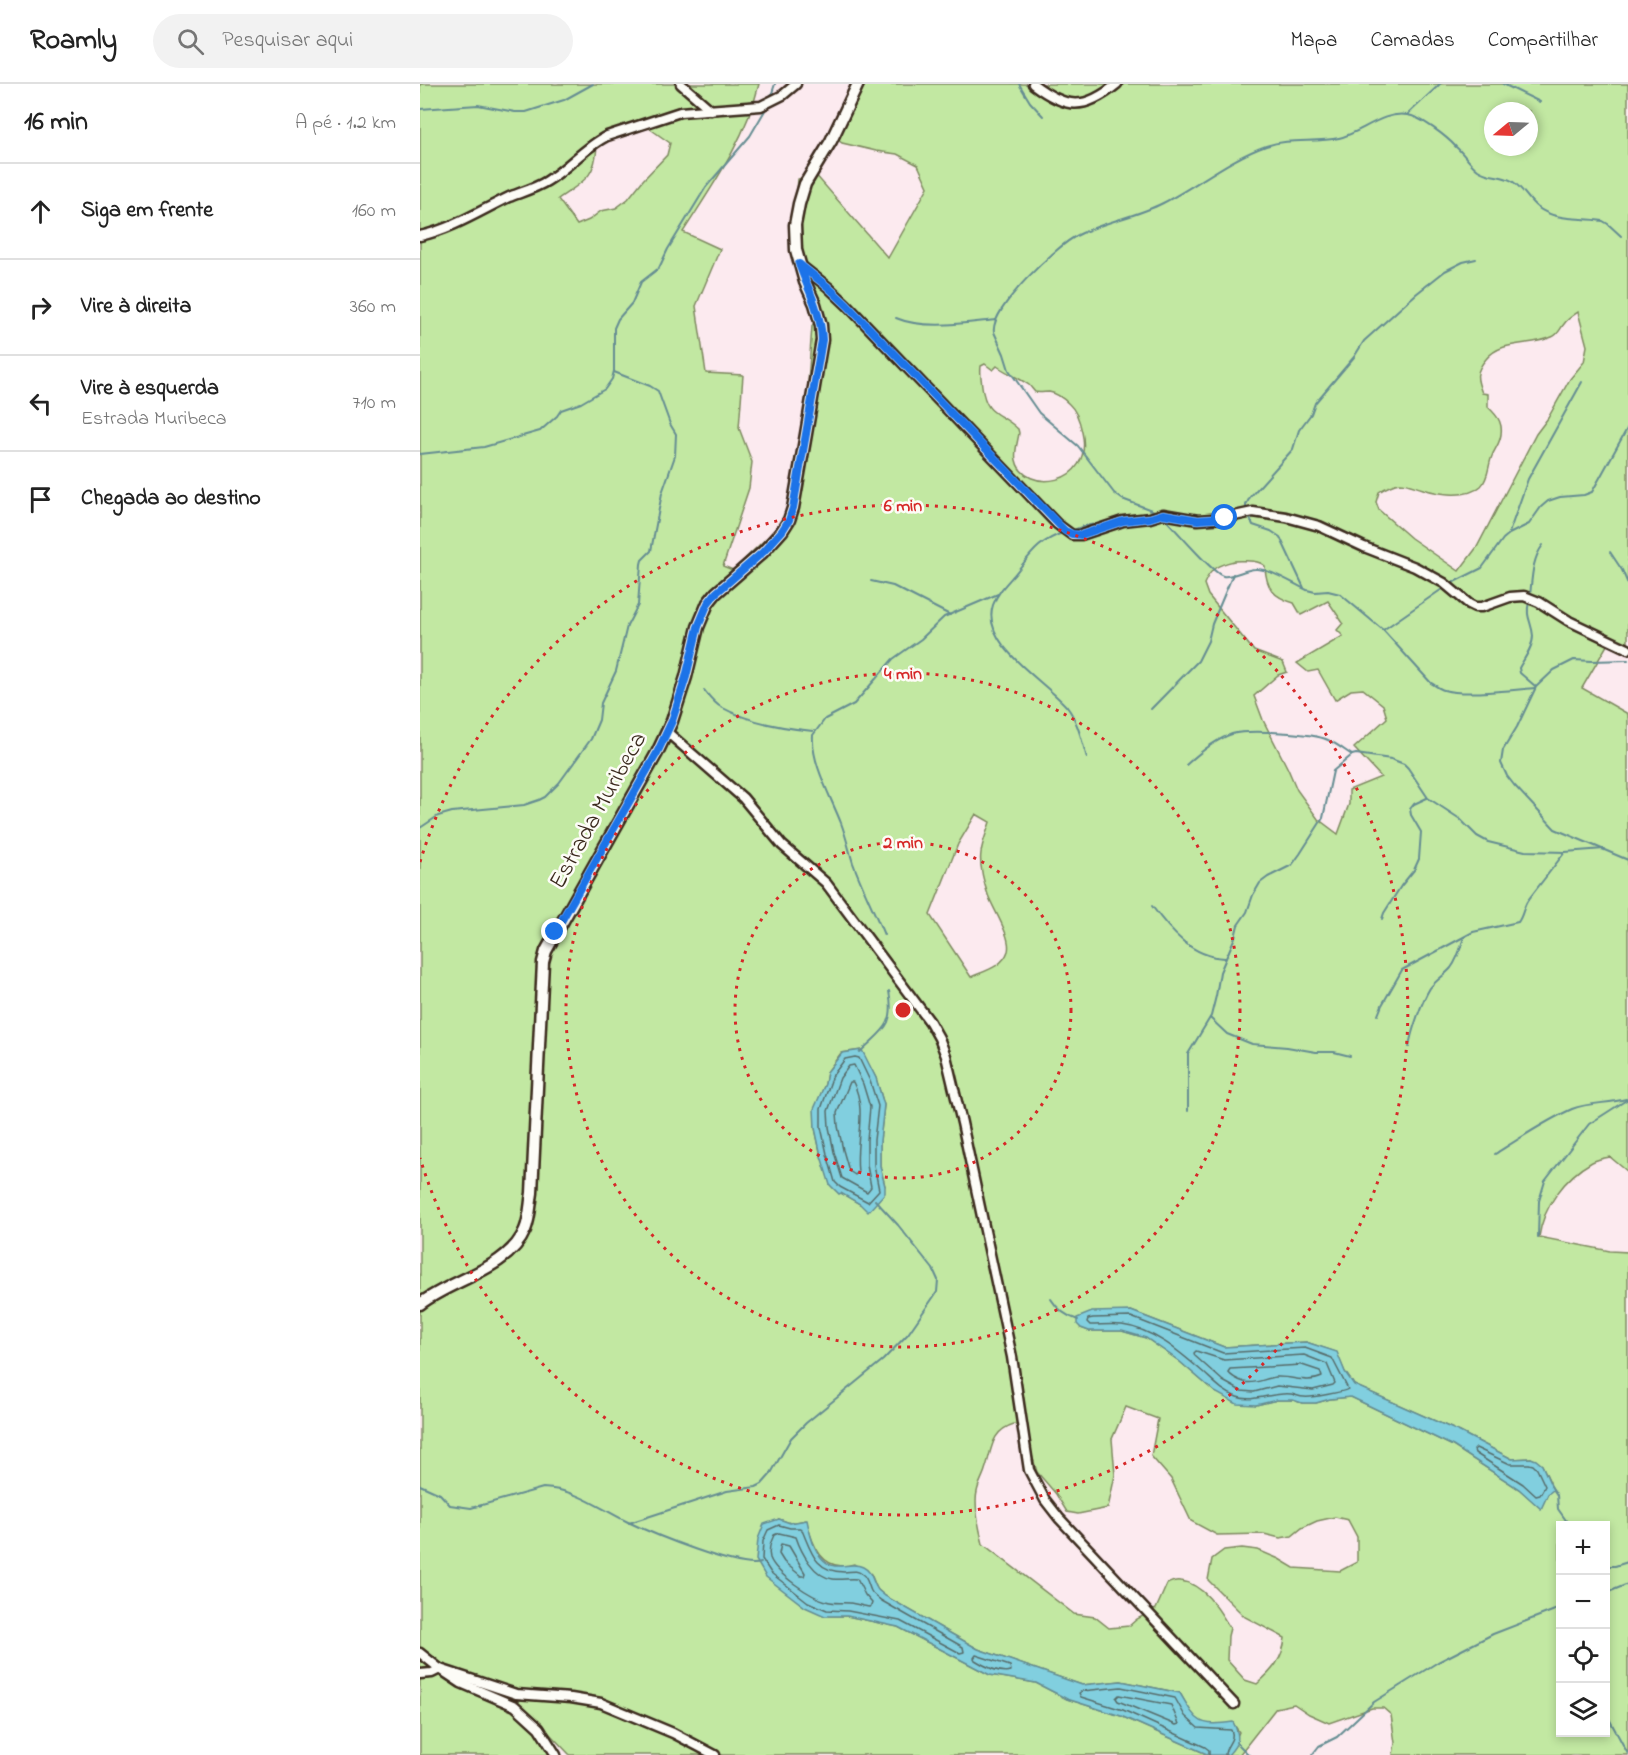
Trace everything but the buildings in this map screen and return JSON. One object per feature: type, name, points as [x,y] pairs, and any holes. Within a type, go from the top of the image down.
[{"type":"street","points":[[681,84],[711,110]]},
{"type":"street","points":[[420,236],[450,226],[547,181],[607,136],[642,126],[680,111],[761,106],[783,95],[796,84]]},
{"type":"street","name":"Estrada Muribeca","points":[[420,1304],[437,1292],[507,1255],[525,1230],[532,1193],[543,962],[546,951],[667,732],[686,677],[698,627],[708,603],[716,593],[775,540],[789,520],[822,340],[821,325],[815,304],[799,264],[795,225],[805,184],[831,141],[858,84]]},
{"type":"street","points":[[1033,84],[1062,103],[1077,105],[1097,98],[1117,84]]},
{"type":"street","points":[[799,264],[847,305],[1057,524],[1072,534],[1081,535],[1123,521],[1163,514],[1198,520],[1225,518],[1253,512],[1266,513],[1304,521],[1415,567],[1444,583],[1475,607],[1482,607],[1510,597],[1524,596],[1539,602],[1569,621],[1628,649]]},
{"type":"street","points":[[667,732],[743,798],[782,845],[826,883],[930,1022],[946,1056],[962,1123],[1012,1357],[1029,1470],[1045,1500],[1059,1518],[1234,1704]]},
{"type":"street","points":[[420,1653],[461,1683],[514,1706],[539,1728],[556,1755]]},
{"type":"street","points":[[420,1674],[432,1673],[440,1669],[516,1694],[571,1698],[601,1703],[673,1733],[715,1755]]},
{"type":"green space","points":[[420,84],[759,84],[737,143],[683,232],[720,249],[696,306],[706,373],[743,375],[739,428],[752,462],[749,488],[723,566],[733,570],[789,514],[794,463],[806,411],[812,326],[815,320],[806,295],[795,212],[798,179],[815,174],[888,258],[928,187],[918,165],[897,154],[842,143],[834,137],[856,84],[1628,84],[1628,650],[1610,640],[1582,688],[1628,714],[1628,1172],[1610,1157],[1596,1160],[1582,1168],[1564,1184],[1550,1204],[1539,1237],[1610,1251],[1628,1252],[1628,1755],[1393,1755],[1395,1743],[1391,1715],[1383,1708],[1372,1708],[1329,1723],[1294,1704],[1276,1708],[1239,1755],[1228,1755],[1239,1732],[1233,1723],[1212,1724],[1199,1721],[1190,1711],[1180,1693],[1121,1681],[1082,1685],[978,1649],[885,1596],[877,1589],[871,1574],[854,1564],[843,1566],[826,1561],[815,1547],[806,1520],[790,1523],[779,1519],[825,1616],[847,1616],[898,1627],[990,1675],[1036,1683],[1067,1699],[1121,1716],[1209,1755],[570,1755],[548,1732],[558,1755],[420,1755]],"holes":[[[646,126],[670,143],[667,155],[628,199],[616,208],[601,211],[577,225],[558,199],[586,178],[594,166],[597,146],[614,134]],[[1578,312],[1587,346],[1584,362],[1570,379],[1536,434],[1477,547],[1459,571],[1411,538],[1379,510],[1376,502],[1379,492],[1400,483],[1453,494],[1468,493],[1481,486],[1486,479],[1499,441],[1501,425],[1488,407],[1488,394],[1482,393],[1480,388],[1478,379],[1480,368],[1486,359],[1500,349],[1554,336],[1565,322]],[[985,364],[993,370],[997,366],[1029,385],[1035,392],[1054,394],[1072,407],[1080,424],[1083,450],[1078,464],[1069,474],[1043,481],[1031,478],[1021,471],[1016,460],[1018,429],[994,412],[987,403],[982,386],[981,366]],[[1234,561],[1259,562],[1265,566],[1269,586],[1281,598],[1294,603],[1301,615],[1328,601],[1343,623],[1337,630],[1343,636],[1297,663],[1308,672],[1318,670],[1335,700],[1351,690],[1363,689],[1383,705],[1387,718],[1354,748],[1381,777],[1349,790],[1349,804],[1338,834],[1318,819],[1297,790],[1254,696],[1278,675],[1287,672],[1283,662],[1254,651],[1208,595],[1204,584],[1209,574],[1219,566]],[[976,814],[990,822],[982,849],[981,869],[988,895],[1008,945],[1008,951],[1002,961],[971,977],[930,915],[958,844]],[[861,1050],[876,1078],[884,1105],[880,1166],[885,1186],[860,1204],[841,1193],[821,1156],[815,1128],[815,1109],[827,1072],[841,1053]],[[1131,1311],[1224,1347],[1306,1342],[1336,1352],[1354,1385],[1460,1432],[1512,1459],[1531,1458],[1542,1465],[1550,1482],[1548,1493],[1541,1508],[1519,1489],[1453,1446],[1351,1397],[1316,1403],[1277,1400],[1256,1405],[1215,1392],[1179,1361],[1146,1338],[1122,1331],[1089,1331],[1081,1328]],[[1126,1407],[1158,1419],[1151,1456],[1171,1479],[1191,1521],[1217,1535],[1264,1534],[1280,1538],[1292,1536],[1317,1521],[1335,1517],[1348,1520],[1357,1537],[1357,1562],[1340,1571],[1294,1568],[1258,1550],[1242,1548],[1224,1550],[1212,1559],[1208,1580],[1245,1617],[1285,1638],[1276,1664],[1257,1684],[1245,1680],[1227,1660],[1230,1628],[1210,1599],[1197,1587],[1178,1581],[1167,1584],[1156,1609],[1129,1626],[1109,1628],[1095,1617],[1074,1614],[983,1544],[976,1497],[993,1442],[1000,1431],[1006,1427],[1014,1424],[1021,1429],[1037,1472],[1056,1494],[1067,1512],[1078,1514],[1108,1508],[1115,1475],[1112,1439]]]},
{"type":"water","points":[[862,1050],[876,1078],[884,1105],[880,1166],[885,1193],[868,1212],[860,1204],[839,1194],[830,1185],[815,1128],[814,1109],[825,1084],[827,1072],[842,1053]]},
{"type":"water","points":[[1131,1311],[1224,1347],[1306,1342],[1337,1352],[1345,1372],[1354,1385],[1460,1432],[1512,1459],[1536,1460],[1542,1465],[1553,1490],[1548,1494],[1541,1509],[1519,1489],[1453,1446],[1351,1397],[1316,1403],[1277,1400],[1256,1405],[1237,1404],[1215,1392],[1179,1361],[1146,1338],[1122,1331],[1089,1331],[1077,1324],[1077,1318],[1092,1312]]},
{"type":"water","points":[[779,1519],[790,1523],[807,1520],[815,1548],[828,1564],[863,1567],[871,1574],[878,1590],[885,1596],[978,1649],[1082,1685],[1121,1681],[1180,1693],[1195,1716],[1205,1723],[1233,1722],[1238,1736],[1237,1743],[1228,1755],[1209,1755],[1121,1716],[1067,1699],[1036,1683],[990,1675],[898,1627],[847,1616],[825,1616],[805,1607],[766,1577],[756,1560],[758,1539],[764,1524]]},
{"type":"waterway","points":[[420,109],[478,105],[526,112],[564,100],[593,84]]},
{"type":"waterway","points":[[770,99],[775,84]]},
{"type":"waterway","points":[[1019,84],[1030,102],[1043,116]]},
{"type":"waterway","points":[[1407,115],[1440,84]]},
{"type":"waterway","points":[[1503,84],[1540,102]]},
{"type":"waterway","points":[[420,454],[484,447],[540,431],[561,410],[581,403],[605,389],[614,371],[614,328],[618,319],[632,303],[641,282],[659,268],[706,187],[750,136],[767,107]]},
{"type":"waterway","points":[[1157,512],[1122,499],[1114,493],[1078,446],[1039,413],[1009,370],[994,332],[1002,309],[1013,294],[1055,251],[1078,235],[1163,203],[1252,151],[1284,142],[1339,138],[1389,116],[1407,115],[1433,128],[1452,143],[1478,170],[1512,181],[1537,207],[1545,212],[1561,217],[1603,221],[1621,236]]},
{"type":"waterway","points":[[1246,511],[1250,497],[1293,449],[1299,430],[1311,414],[1315,403],[1354,357],[1364,341],[1445,271],[1463,262],[1476,259]]},
{"type":"waterway","points":[[896,318],[907,322],[932,325],[996,320]]},
{"type":"waterway","points":[[420,828],[438,816],[452,812],[524,805],[545,797],[559,783],[591,739],[599,720],[601,703],[616,671],[627,626],[638,605],[641,564],[651,551],[662,493],[675,456],[676,434],[658,391],[614,372]]},
{"type":"waterway","points":[[1509,533],[1528,479],[1582,382]]},
{"type":"waterway","points":[[1450,584],[1482,568],[1503,539],[1529,524],[1548,501],[1592,492],[1628,427]]},
{"type":"waterway","points":[[1249,516],[1253,525],[1271,531],[1280,537],[1304,588]]},
{"type":"waterway","points":[[1163,517],[1202,559],[1223,576],[1251,569],[1261,569],[1307,590],[1340,594],[1383,630],[1431,683],[1440,689],[1476,693],[1535,688]]},
{"type":"waterway","points":[[1071,531],[1084,526],[1109,522]]},
{"type":"waterway","points":[[1065,532],[1041,544],[1031,554],[997,597],[993,605],[992,620],[996,634],[1005,648],[1067,707],[1077,725],[1087,758]]},
{"type":"waterway","points":[[1530,596],[1535,563],[1543,545]]},
{"type":"waterway","points":[[1610,552],[1628,584]]},
{"type":"waterway","points":[[1151,709],[1198,661],[1208,641],[1212,624],[1233,574]]},
{"type":"waterway","points":[[871,581],[893,586],[950,615]]},
{"type":"waterway","points":[[1383,630],[1445,587]]},
{"type":"waterway","points":[[884,935],[853,863],[841,823],[818,768],[813,735],[825,719],[854,704],[893,659],[921,639],[944,617],[998,594]]},
{"type":"waterway","points":[[1529,602],[1528,616],[1533,640],[1519,668],[1520,673],[1535,686]]},
{"type":"waterway","points":[[1628,660],[1574,660],[1554,670],[1536,687],[1503,750],[1501,763],[1514,785],[1555,829],[1628,860]]},
{"type":"waterway","points":[[704,690],[718,705],[742,717],[777,726],[813,731]]},
{"type":"waterway","points":[[1186,765],[1214,743],[1232,734],[1266,732],[1321,738],[1352,755],[1391,759],[1404,764],[1428,798],[1460,819],[1477,836],[1488,842],[1525,851],[1565,852],[1604,849]]},
{"type":"waterway","points":[[1188,1111],[1188,1054],[1211,1016],[1220,972],[1238,925],[1247,912],[1260,883],[1292,865],[1300,854],[1323,818],[1333,771],[1352,755]]},
{"type":"waterway","points":[[1382,919],[1419,859],[1421,832],[1410,809],[1414,804],[1427,798]]},
{"type":"waterway","points":[[1378,1015],[1402,970],[1473,932],[1518,922],[1528,900],[1565,852]]},
{"type":"waterway","points":[[1152,906],[1166,925],[1192,948],[1213,957],[1225,958]]},
{"type":"waterway","points":[[1409,1047],[1420,1008],[1432,985],[1449,971],[1459,953],[1464,937]]},
{"type":"waterway","points":[[860,1052],[881,1033],[889,1020],[891,1013],[889,991]]},
{"type":"waterway","points":[[1210,1018],[1227,1034],[1252,1044],[1334,1052],[1350,1056]]},
{"type":"waterway","points":[[1495,1154],[1542,1124],[1572,1109],[1626,1099]]},
{"type":"waterway","points":[[1538,1237],[1539,1201],[1545,1181],[1589,1124],[1628,1099]]},
{"type":"waterway","points":[[629,1523],[727,1491],[762,1484],[770,1475],[791,1438],[883,1360],[908,1334],[937,1292],[938,1280],[933,1269],[875,1200]]},
{"type":"waterway","points":[[1051,1299],[1062,1312],[1078,1320]]},
{"type":"waterway","points":[[420,1485],[440,1494],[450,1505],[471,1508],[543,1488],[555,1489],[587,1500],[628,1522],[674,1542],[734,1561],[750,1564],[761,1563]]},
{"type":"waterway","points":[[1551,1486],[1557,1495],[1558,1509],[1566,1521]]},
{"type":"waterway","points":[[1610,1566],[1628,1562]]},
{"type":"waterway","points":[[1610,1591],[1628,1584]]},
{"type":"waterway","points":[[1312,1755],[1319,1746],[1337,1737],[1374,1702],[1438,1662],[1493,1634],[1556,1610]]},
{"type":"waterway","points":[[1610,1721],[1628,1754]]},
{"type":"waterway","points":[[1236,1742],[1249,1755]]},
{"type":"route","points":[[555,932],[617,826],[672,721],[703,611],[716,593],[775,540],[789,520],[822,340],[821,325],[815,304],[799,264],[847,305],[1065,531],[1081,535],[1111,524],[1163,514],[1198,520],[1225,518]]}]
